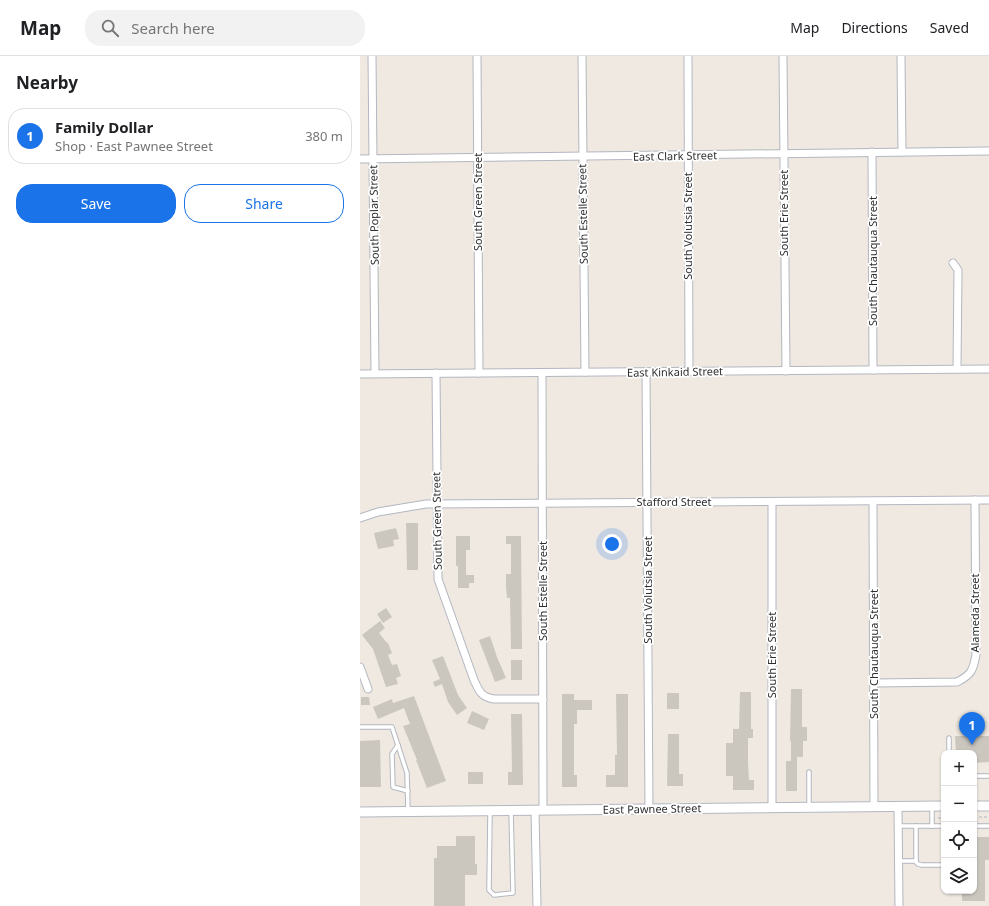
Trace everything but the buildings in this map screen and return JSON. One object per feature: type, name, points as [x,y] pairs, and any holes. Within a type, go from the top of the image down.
[{"type":"main road","name":"East Pawnee Street","points":[[360,812],[941,806]]},
{"type":"main road","points":[[977,806],[989,806]]},
{"type":"street","name":"South Poplar Street","points":[[372,56],[375,373]]},
{"type":"street","name":"South Green Street","points":[[478,56],[479,373]]},
{"type":"street","name":"South Estelle Street","points":[[582,56],[585,372]]},
{"type":"street","name":"South Volutsia Street","points":[[688,56],[689,372]]},
{"type":"street","name":"South Erie Street","points":[[783,56],[786,371]]},
{"type":"street","points":[[901,56],[902,152]]},
{"type":"street","name":"East Clark Street","points":[[360,159],[989,151]]},
{"type":"street","name":"South Chautauqua Street","points":[[872,152],[873,370]]},
{"type":"street","points":[[953,263],[958,270],[957,369]]},
{"type":"street","name":"East Kinkaid Street","points":[[360,374],[989,369]]},
{"type":"street","name":"South Volutsia Street","points":[[646,372],[649,809]]},
{"type":"street","name":"South Green Street","points":[[436,373],[438,579],[478,688],[486,698],[543,699]]},
{"type":"street","name":"South Estelle Street","points":[[536,906],[543,699],[542,373]]},
{"type":"street","name":"Alameda Street","points":[[874,683],[957,682],[967,678],[971,672],[976,655],[975,500]]},
{"type":"street","name":"Stafford Street","points":[[360,518],[378,512],[426,504],[989,500]]},
{"type":"street","name":"South Chautauqua Street","points":[[873,501],[874,807]]},
{"type":"street","name":"South Erie Street","points":[[772,502],[772,808]]},
{"type":"street","points":[[360,667],[368,689]]},
{"type":"street","points":[[898,807],[899,906]]},
{"type":"lane","points":[[360,727],[392,727],[407,773],[408,811]]},
{"type":"lane","points":[[949,738],[949,750]]},
{"type":"lane","points":[[398,745],[392,754],[393,787],[408,791]]},
{"type":"lane","points":[[809,772],[809,807]]},
{"type":"lane","points":[[977,776],[989,776]]},
{"type":"lane","points":[[932,806],[932,826]]},
{"type":"lane","points":[[490,810],[489,890],[494,894],[513,893],[511,810]]},
{"type":"lane","points":[[898,826],[941,826]]},
{"type":"lane","points":[[916,826],[916,860],[918,864],[941,865]]},
{"type":"lane","points":[[977,826],[989,826]]},
{"type":"lane","points":[[898,861],[916,860]]},
{"type":"path","points":[[977,817],[989,817]]},
{"type":"place","name":"Family Dollar","points":[[972,745]]}]
